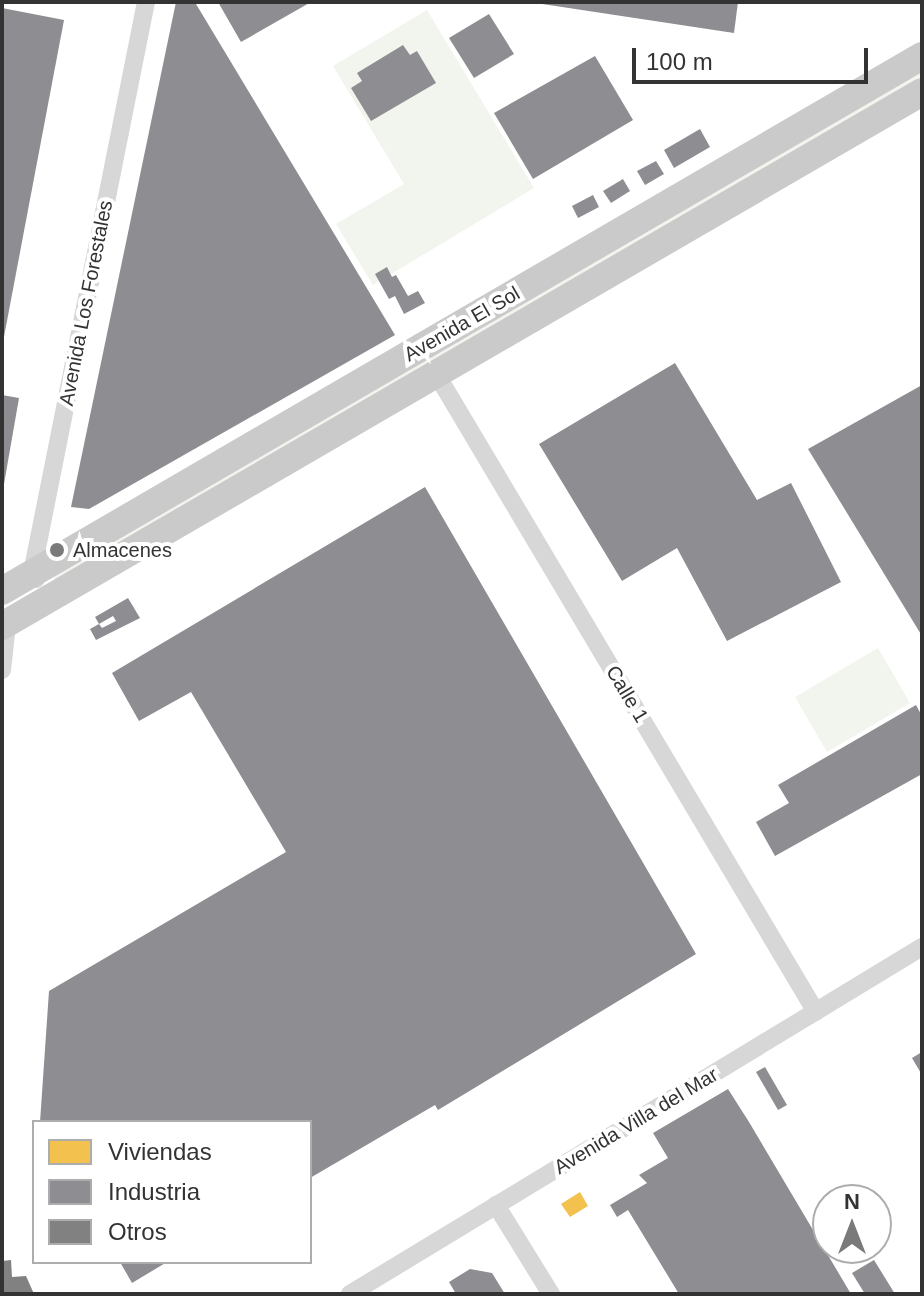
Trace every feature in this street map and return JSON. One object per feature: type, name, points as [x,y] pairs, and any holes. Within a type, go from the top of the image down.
[{"type":"main road","name":"Avenida El Sol","points":[[2,591],[922,56]]},
{"type":"main road","name":"Avenida El Sol","points":[[4,622],[437,375],[922,92]]},
{"type":"street","name":"Avenida Los Forestales","points":[[4,622],[32,573],[146,2]]},
{"type":"street","name":"Calle 1","points":[[437,375],[816,1012]]},
{"type":"street","points":[[32,573],[49,599]]},
{"type":"street","points":[[2,670],[4,622]]},
{"type":"street","name":"Avenida Villa del Mar","points":[[350,1294],[922,947]]},
{"type":"street","points":[[496,1205],[551,1294]]},
{"type":"shaded area","points":[[427,10],[534,188],[373,285],[336,224],[404,184],[333,66]]},
{"type":"shaded area","points":[[922,63],[922,76],[61,583],[54,579],[55,575]]},
{"type":"shaded area","points":[[878,648],[910,703],[827,752],[795,697]]},
{"type":"building: Viviendas","points":[[580,1192],[588,1206],[570,1217],[561,1204]]},
{"type":"building: Industria","points":[[176,2],[196,4],[395,335],[89,509],[71,507]]},
{"type":"building: Industria","points":[[218,2],[311,2],[241,42]]},
{"type":"building: Industria","points":[[529,2],[738,2],[734,33]]},
{"type":"building: Industria","points":[[2,8],[64,20],[3,342],[2,342]]},
{"type":"building: Industria","points":[[489,14],[514,54],[474,78],[449,38]]},
{"type":"building: Industria","points":[[403,45],[410,55],[417,51],[436,83],[371,121],[351,88],[362,81],[357,73]]},
{"type":"building: Industria","points":[[595,56],[633,120],[533,179],[494,113]]},
{"type":"building: Industria","points":[[700,129],[710,147],[674,168],[664,150]]},
{"type":"building: Industria","points":[[656,161],[664,174],[645,185],[637,171]]},
{"type":"building: Industria","points":[[623,179],[630,191],[611,203],[603,191]]},
{"type":"building: Industria","points":[[593,195],[599,207],[578,218],[572,206]]},
{"type":"building: Industria","points":[[387,267],[392,277],[396,275],[408,296],[418,291],[425,303],[404,314],[395,296],[389,299],[375,274]]},
{"type":"building: Industria","points":[[675,363],[757,500],[791,483],[841,582],[727,641],[677,548],[622,581],[539,444]]},
{"type":"building: Industria","points":[[922,385],[922,636],[808,449]]},
{"type":"building: Industria","points":[[2,395],[19,398],[4,484],[2,483]]},
{"type":"building: Industria","points":[[425,487],[696,954],[438,1110],[435,1105],[312,1177],[312,1120],[40,1120],[49,991],[286,852],[191,692],[139,721],[112,673]]},
{"type":"building: Industria","points":[[128,598],[140,618],[96,640],[90,629],[99,624],[95,617]],"holes":[[[113,616],[116,621],[102,628],[99,624]]]},
{"type":"building: Industria","points":[[916,705],[922,716],[922,774],[775,856],[756,822],[789,803],[778,785]]},
{"type":"building: Industria","points":[[922,1052],[922,1075],[912,1058]]},
{"type":"building: Industria","points":[[765,1067],[787,1105],[778,1110],[756,1072]]},
{"type":"building: Industria","points":[[728,1089],[812,1228],[812,1264],[833,1264],[851,1294],[679,1294],[628,1210],[617,1217],[610,1205],[647,1183],[639,1175],[668,1158],[653,1133]]},
{"type":"building: Industria","points":[[121,1264],[164,1264],[132,1283]]},
{"type":"building: Industria","points":[[867,1264],[876,1264],[895,1294],[865,1294],[852,1273]]},
{"type":"building: Industria","points":[[470,1269],[492,1273],[505,1294],[456,1294],[449,1282]]},
{"type":"building: Otros","points":[[11,1260],[12,1277],[26,1276],[34,1294],[2,1294],[2,1261]]},
{"type":"place","name":"Almacenes","points":[[57,550]]}]
